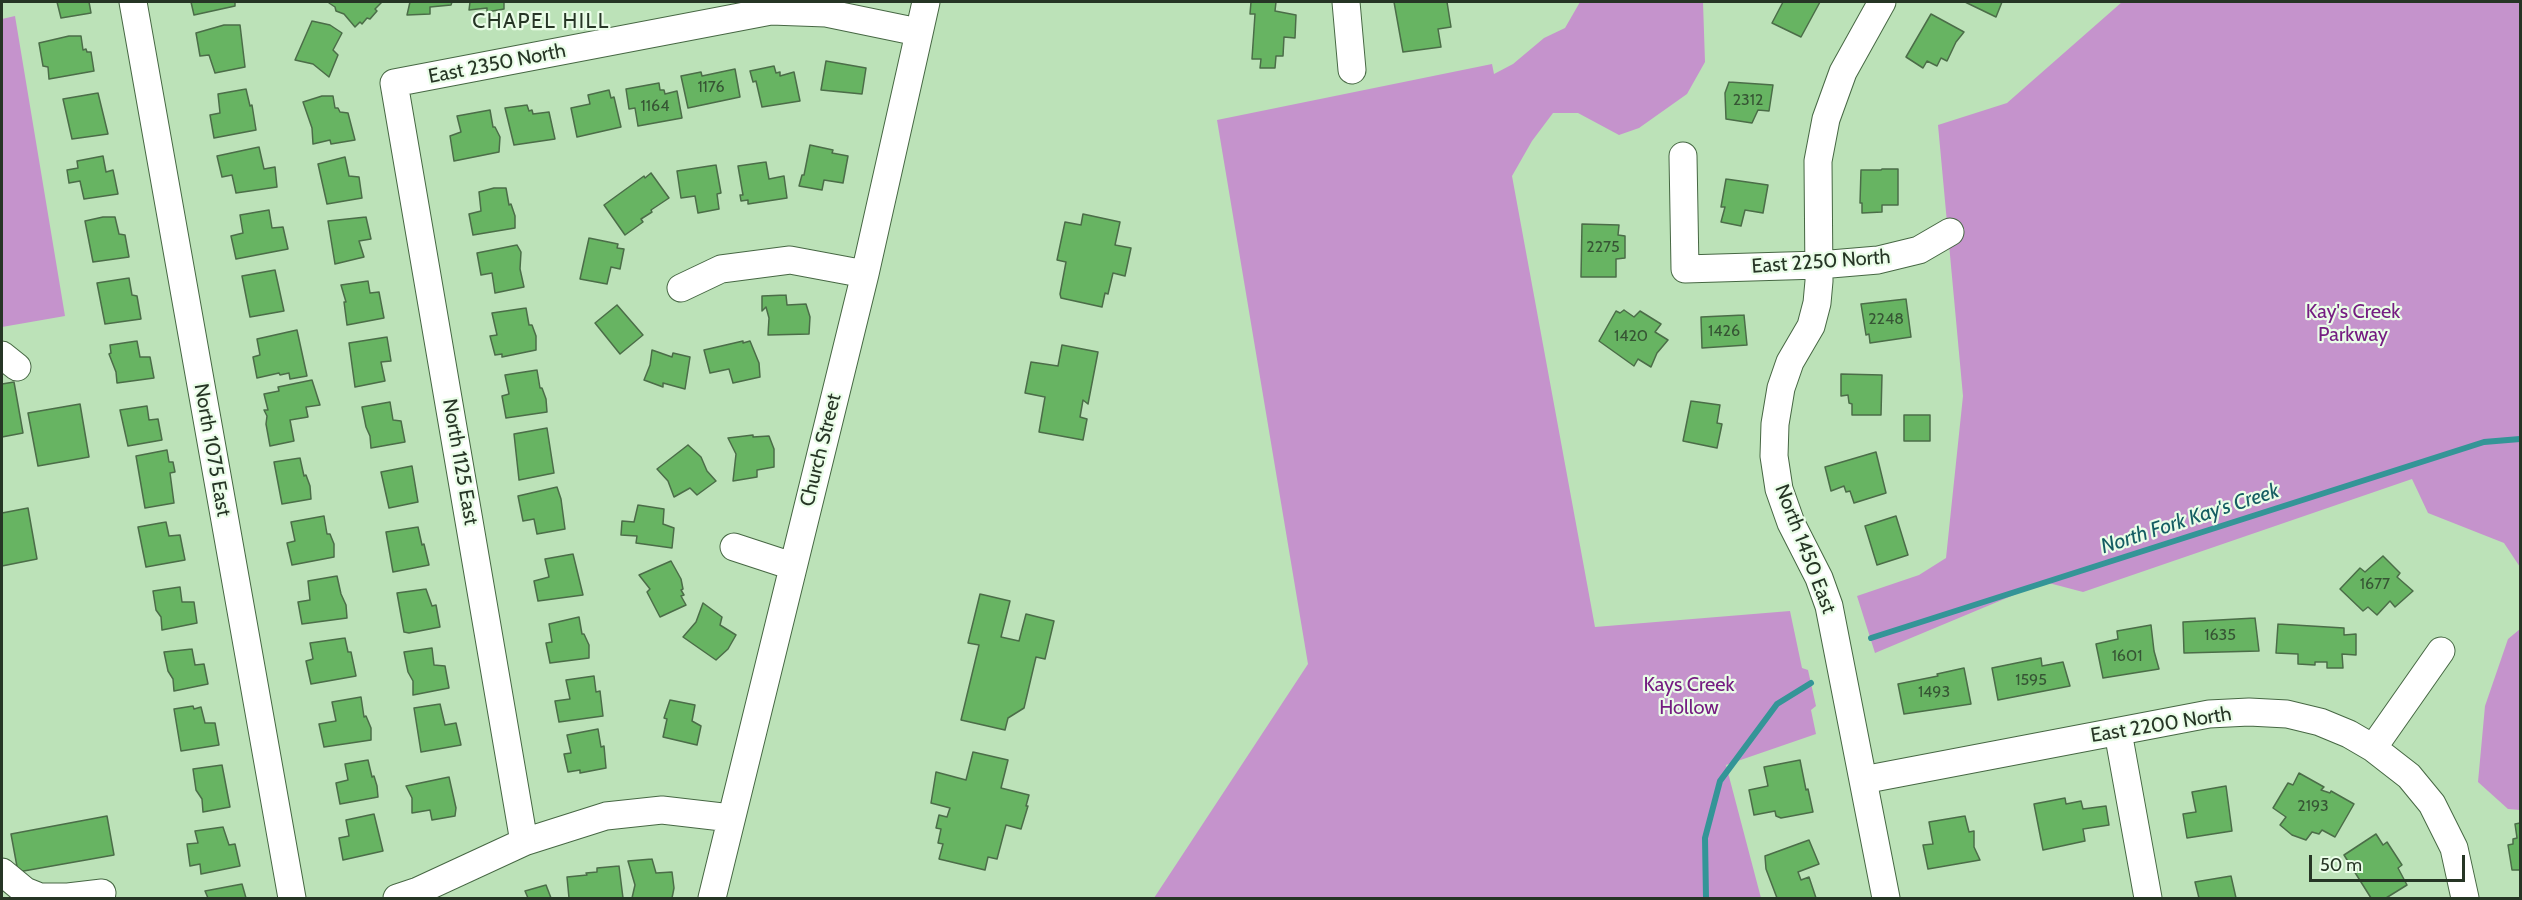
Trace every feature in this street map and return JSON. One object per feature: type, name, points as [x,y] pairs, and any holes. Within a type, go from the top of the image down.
[{"type":"street","name":"North 1075 East","points":[[133,2],[292,898]]},
{"type":"street","name":"Church Street","points":[[712,898],[865,274],[926,2]]},
{"type":"street","points":[[1346,2],[1352,70]]},
{"type":"street","name":"North 1450 East","points":[[1882,2],[1843,72],[1826,119],[1818,161],[1817,303],[1810,326],[1790,362],[1781,388],[1775,424],[1774,456],[1779,489],[1791,523],[1819,578],[1829,606],[1886,898]]},
{"type":"street","name":"East 2350 North","points":[[394,83],[771,11],[826,13],[918,32]]},
{"type":"street","name":"North 1125 East","points":[[394,83],[524,842]]},
{"type":"street","name":"East 2250 North","points":[[1683,156],[1685,268],[1819,265],[1901,256],[1919,250],[1950,232]]},
{"type":"street","points":[[681,288],[721,268],[790,261],[865,274]]},
{"type":"street","points":[[734,547],[792,566]]},
{"type":"street","points":[[2373,748],[2441,651]]},
{"type":"street","name":"East 2200 North","points":[[1863,780],[2209,714],[2249,712],[2287,714],[2320,722],[2373,748],[2409,776],[2432,804],[2454,848],[2464,898]]},
{"type":"street","points":[[2118,732],[2148,898]]},
{"type":"street","points":[[397,898],[418,891],[524,842],[606,816],[662,810],[731,818]]},
{"type":"street","points":[[2,872],[25,891],[40,897],[68,897],[102,893]]},
{"type":"green space","name":"Kays Creek Hollow","points":[[1580,2],[1703,2],[1705,62],[1687,94],[1639,128],[1619,135],[1578,113],[1553,113],[1532,141],[1512,176],[1595,627],[1790,611],[1802,668],[1808,670],[1816,706],[1811,710],[1816,734],[1726,765],[1761,898],[1154,898],[1308,664],[1217,120],[1492,64],[1494,74],[1513,64],[1544,38],[1565,28]]},
{"type":"green space","name":"Kay's Creek Parkway","points":[[2122,2],[2520,2],[2520,567],[2504,543],[2428,513],[2412,479],[2083,592],[2045,582],[1875,653],[1857,596],[1919,575],[1946,558],[1963,396],[1938,125],[2007,103]]},
{"type":"green space","points":[[15,16],[65,316],[2,327],[2,19]]},
{"type":"green space","points":[[2520,629],[2520,810],[2508,809],[2478,782],[2485,706],[2508,639]]},
{"type":"building","points":[[57,2],[89,2],[91,13],[61,18]]},
{"type":"building","points":[[191,2],[235,2],[235,6],[194,15]]},
{"type":"building","points":[[382,2],[370,19],[367,18],[355,27],[344,14],[336,11],[335,7],[329,3]]},
{"type":"building","points":[[410,2],[452,2],[451,5],[430,7],[430,14],[407,15]]},
{"type":"building","points":[[470,2],[504,2],[504,9],[487,12],[487,8],[469,10]]},
{"type":"building","points":[[1251,2],[1276,2],[1275,11],[1296,15],[1295,38],[1284,37],[1283,56],[1276,56],[1275,68],[1260,68],[1261,59],[1252,59],[1255,14],[1250,14]]},
{"type":"building","points":[[1394,2],[1447,2],[1451,27],[1438,29],[1441,47],[1403,52]]},
{"type":"building","points":[[1783,2],[1820,2],[1801,37],[1772,23]]},
{"type":"building","points":[[1965,2],[2002,2],[1996,17]]},
{"type":"building","points":[[1931,14],[1964,32],[1956,42],[1947,61],[1941,58],[1937,66],[1927,61],[1923,68],[1906,57]]},
{"type":"building","points":[[312,21],[330,25],[342,33],[333,50],[338,55],[329,77],[313,64],[295,60]]},
{"type":"building","points":[[224,25],[240,25],[245,67],[215,73],[209,55],[200,56],[196,33]]},
{"type":"building","points":[[69,36],[81,36],[83,50],[91,52],[94,71],[49,79],[48,67],[43,66],[39,43]]},
{"type":"building","points":[[826,61],[866,68],[862,94],[821,90]]},
{"type":"building","points":[[774,66],[776,73],[780,72],[780,76],[794,72],[800,101],[762,107],[756,81],[753,82],[750,71]]},
{"type":"building","points":[[735,69],[740,97],[688,108],[681,76],[701,72],[702,76]]},
{"type":"building","points":[[1729,82],[1773,85],[1769,111],[1758,110],[1752,123],[1726,119],[1725,93]]},
{"type":"building","points":[[659,83],[660,90],[664,90],[665,94],[677,91],[682,118],[638,126],[635,108],[629,109],[626,89]]},
{"type":"building","points":[[246,89],[250,106],[252,105],[256,130],[214,138],[210,115],[220,113],[218,94]]},
{"type":"building","points":[[609,90],[611,98],[614,97],[621,127],[577,137],[571,108],[590,104],[588,95]]},
{"type":"building","points":[[98,93],[108,134],[72,139],[63,99]]},
{"type":"building","points":[[322,96],[333,96],[335,108],[338,108],[340,112],[348,113],[355,140],[331,144],[330,140],[313,144],[312,128],[303,102]]},
{"type":"building","points":[[527,105],[533,114],[549,112],[555,139],[514,145],[505,108]]},
{"type":"building","points":[[490,110],[493,127],[500,137],[499,152],[454,161],[450,136],[461,132],[457,116]]},
{"type":"building","points":[[810,145],[848,156],[843,183],[824,180],[822,190],[799,186],[802,175],[804,175]]},
{"type":"building","points":[[259,147],[264,169],[275,167],[277,187],[236,193],[232,175],[222,177],[217,156]]},
{"type":"building","points":[[103,156],[106,172],[113,170],[118,194],[84,199],[80,181],[69,183],[67,170],[78,168],[77,161]]},
{"type":"building","points":[[345,157],[349,176],[359,177],[362,198],[327,204],[318,164]]},
{"type":"building","points":[[766,162],[769,179],[784,176],[787,198],[748,204],[748,200],[741,201],[740,195],[743,195],[738,166]]},
{"type":"building","points":[[716,165],[721,193],[717,194],[719,209],[698,213],[695,196],[681,198],[677,171]]},
{"type":"building","points":[[1898,169],[1898,205],[1882,205],[1882,212],[1862,213],[1861,170]]},
{"type":"building","points":[[651,173],[669,198],[651,210],[652,212],[641,219],[643,222],[625,235],[604,205]]},
{"type":"building","points":[[1726,179],[1768,185],[1763,213],[1745,210],[1741,226],[1721,222],[1725,207],[1721,207]]},
{"type":"building","points":[[506,188],[509,205],[511,204],[515,216],[515,228],[473,235],[469,214],[481,211],[479,192]]},
{"type":"building","points":[[269,210],[272,228],[283,227],[288,249],[236,259],[231,236],[243,233],[240,215]]},
{"type":"building","points":[[1083,214],[1120,222],[1115,245],[1131,248],[1125,276],[1113,273],[1102,307],[1061,298],[1060,294],[1066,262],[1057,260],[1065,222],[1081,225]]},
{"type":"building","points":[[115,217],[119,234],[125,235],[129,257],[93,262],[85,221]]},
{"type":"building","points":[[366,217],[371,239],[359,241],[364,257],[335,264],[328,221]]},
{"type":"building","points":[[1582,224],[1619,225],[1618,235],[1625,236],[1625,258],[1616,259],[1616,277],[1581,277]]},
{"type":"building","points":[[589,238],[618,244],[617,248],[624,249],[620,269],[611,267],[607,284],[580,279]]},
{"type":"building","points":[[517,245],[521,252],[520,269],[524,287],[495,293],[492,273],[481,275],[477,253]]},
{"type":"building","points":[[275,270],[284,311],[250,317],[242,276]]},
{"type":"building","points":[[129,278],[132,295],[137,296],[141,319],[105,324],[97,283]]},
{"type":"building","points":[[368,281],[370,293],[379,292],[384,318],[347,325],[344,302],[346,302],[341,285]]},
{"type":"building","points":[[786,295],[787,305],[806,304],[810,317],[809,334],[768,335],[769,318],[766,307],[762,311],[762,296]]},
{"type":"building","points":[[1906,299],[1911,337],[1870,343],[1869,334],[1866,335],[1861,304]]},
{"type":"building","points":[[617,305],[643,335],[620,354],[595,323]]},
{"type":"building","points":[[526,308],[529,325],[532,325],[536,336],[536,350],[502,357],[502,354],[495,355],[490,336],[497,335],[492,313]]},
{"type":"building","points":[[1624,310],[1634,317],[1640,311],[1661,324],[1655,332],[1668,340],[1657,353],[1651,367],[1638,359],[1634,366],[1599,341],[1616,311],[1620,313]]},
{"type":"building","points":[[1744,315],[1747,345],[1702,348],[1701,317]]},
{"type":"building","points":[[297,330],[307,376],[290,379],[289,373],[280,375],[279,373],[257,378],[253,357],[260,355],[257,339]]},
{"type":"building","points":[[387,337],[391,361],[381,362],[385,381],[355,387],[349,343]]},
{"type":"building","points":[[137,341],[140,357],[150,357],[154,378],[117,383],[116,372],[109,354],[111,353],[110,345]]},
{"type":"building","points":[[743,341],[743,343],[750,341],[759,363],[760,377],[733,383],[729,369],[710,373],[704,350]]},
{"type":"building","points":[[1062,345],[1098,352],[1088,404],[1083,400],[1080,417],[1087,419],[1083,440],[1039,432],[1045,397],[1025,393],[1031,362],[1058,366]]},
{"type":"building","points":[[652,350],[672,357],[673,353],[690,357],[685,389],[663,383],[663,387],[644,380],[650,365]]},
{"type":"building","points":[[537,370],[540,388],[546,399],[547,412],[506,418],[502,396],[509,394],[505,375]]},
{"type":"building","points":[[1841,374],[1882,375],[1881,415],[1852,415],[1852,404],[1849,403],[1848,395],[1841,396]]},
{"type":"building","points":[[312,380],[320,405],[306,407],[308,417],[290,420],[294,441],[270,446],[267,416],[264,410],[268,410],[264,394],[279,391],[278,387]]},
{"type":"building","points":[[14,382],[23,433],[2,437],[2,384]]},
{"type":"building","points":[[1691,401],[1720,405],[1717,423],[1722,424],[1717,448],[1683,441]]},
{"type":"building","points":[[390,402],[393,420],[401,421],[405,442],[371,448],[362,407]]},
{"type":"building","points":[[80,404],[89,457],[38,466],[28,413]]},
{"type":"building","points":[[147,406],[149,420],[158,419],[162,440],[128,446],[120,410]]},
{"type":"building","points":[[1904,415],[1930,415],[1930,441],[1904,441]]},
{"type":"building","points":[[547,428],[554,473],[519,480],[514,434]]},
{"type":"building","points":[[753,435],[753,437],[769,436],[774,449],[774,467],[757,470],[757,477],[733,481],[736,454],[728,438]]},
{"type":"building","points":[[688,445],[701,457],[707,471],[716,481],[697,495],[690,488],[674,497],[668,481],[657,469]]},
{"type":"building","points":[[167,450],[169,462],[173,462],[175,472],[170,473],[174,503],[145,508],[136,456]]},
{"type":"building","points":[[1876,452],[1886,493],[1854,503],[1850,491],[1846,492],[1844,486],[1831,491],[1825,467]]},
{"type":"building","points":[[300,458],[304,476],[306,475],[310,486],[311,499],[282,504],[274,462]]},
{"type":"building","points":[[412,466],[418,502],[389,508],[381,472]]},
{"type":"building","points":[[557,487],[565,529],[537,534],[534,519],[523,521],[518,496]]},
{"type":"building","points":[[638,505],[664,509],[663,524],[674,528],[672,548],[636,543],[637,536],[621,535],[622,521],[634,522]]},
{"type":"building","points":[[28,508],[37,559],[2,566],[2,513]]},
{"type":"building","points":[[324,516],[327,534],[330,534],[334,544],[334,557],[292,565],[287,543],[295,541],[291,522]]},
{"type":"building","points":[[1896,516],[1908,555],[1877,565],[1865,526]]},
{"type":"building","points":[[166,522],[169,536],[180,535],[185,560],[146,567],[138,527]]},
{"type":"building","points":[[418,527],[429,565],[393,572],[386,532]]},
{"type":"building","points":[[573,554],[583,595],[538,601],[534,581],[549,577],[545,559]]},
{"type":"building","points":[[2383,556],[2400,573],[2397,577],[2413,591],[2395,607],[2390,601],[2377,615],[2368,607],[2363,611],[2340,589],[2360,568],[2365,572]]},
{"type":"building","points":[[671,561],[681,579],[683,589],[681,590],[684,595],[681,596],[686,605],[660,617],[647,592],[650,589],[639,575]]},
{"type":"building","points":[[337,576],[346,605],[347,618],[302,624],[298,602],[310,600],[308,581]]},
{"type":"building","points":[[180,587],[182,602],[194,602],[197,623],[162,630],[161,617],[156,610],[153,591]]},
{"type":"building","points":[[426,589],[432,606],[436,605],[440,627],[404,632],[397,593]]},
{"type":"building","points":[[980,594],[1010,601],[1001,637],[1019,641],[1026,614],[1054,621],[1045,659],[1036,657],[1024,708],[1008,718],[1005,730],[961,720],[979,645],[968,643]]},
{"type":"building","points":[[703,603],[722,617],[720,625],[736,635],[728,649],[716,660],[683,637],[696,622]]},
{"type":"building","points":[[579,617],[582,634],[589,645],[589,658],[550,663],[546,643],[552,642],[549,624]]},
{"type":"building","points":[[2255,618],[2259,651],[2184,653],[2183,622]]},
{"type":"building","points":[[2278,624],[2344,628],[2344,635],[2356,634],[2356,655],[2342,654],[2343,668],[2327,668],[2327,662],[2315,662],[2315,665],[2298,664],[2298,654],[2276,653]]},
{"type":"building","points":[[2151,625],[2159,669],[2103,678],[2096,644],[2118,639],[2117,631]]},
{"type":"building","points":[[345,638],[348,652],[351,652],[356,676],[311,684],[306,661],[313,659],[310,643]]},
{"type":"building","points":[[432,648],[434,665],[445,666],[449,688],[413,695],[413,681],[408,672],[404,652]]},
{"type":"building","points":[[192,649],[195,665],[204,664],[208,684],[174,691],[173,679],[168,671],[164,652]]},
{"type":"building","points":[[2041,658],[2042,666],[2063,662],[2070,686],[1998,700],[1992,668]]},
{"type":"building","points":[[1964,668],[1971,704],[1904,714],[1898,684]]},
{"type":"building","points":[[594,676],[596,692],[600,691],[603,716],[559,722],[555,701],[570,699],[566,680]]},
{"type":"building","points":[[361,697],[364,717],[366,716],[371,728],[371,740],[324,747],[319,724],[336,721],[332,702]]},
{"type":"building","points":[[670,700],[695,705],[692,721],[701,726],[697,745],[663,737],[667,719],[664,718]]},
{"type":"building","points":[[440,704],[445,725],[456,723],[461,745],[421,752],[414,708]]},
{"type":"building","points":[[193,706],[194,709],[201,707],[205,723],[215,723],[219,745],[181,751],[174,709]]},
{"type":"building","points":[[598,729],[601,747],[604,746],[606,768],[580,773],[580,770],[568,772],[564,754],[571,753],[567,735]]},
{"type":"building","points":[[973,752],[1008,760],[1001,788],[1029,795],[1021,829],[1006,825],[997,859],[988,857],[985,870],[939,859],[943,844],[938,843],[941,829],[936,828],[939,815],[947,817],[950,808],[931,803],[936,772],[966,780]]},
{"type":"building","points":[[368,760],[377,786],[378,797],[340,804],[336,783],[348,780],[345,764]]},
{"type":"building","points":[[1800,760],[1813,812],[1781,818],[1776,816],[1775,811],[1754,815],[1749,790],[1768,786],[1764,767]]},
{"type":"building","points":[[222,765],[230,807],[203,812],[202,799],[196,790],[193,769]]},
{"type":"building","points":[[2299,773],[2324,787],[2321,790],[2330,793],[2331,791],[2354,804],[2335,837],[2322,830],[2319,834],[2312,832],[2306,840],[2292,835],[2280,825],[2286,817],[2273,808],[2288,783],[2293,785]]},
{"type":"building","points":[[449,777],[456,808],[455,816],[432,820],[430,810],[412,813],[412,798],[406,786]]},
{"type":"building","points":[[2226,786],[2232,831],[2187,838],[2183,814],[2196,812],[2192,792]]},
{"type":"building","points":[[2065,798],[2066,804],[2081,801],[2083,809],[2106,806],[2109,825],[2083,829],[2085,841],[2043,850],[2034,804]]},
{"type":"building","points":[[374,814],[383,851],[343,860],[339,838],[349,836],[346,820]]},
{"type":"building","points":[[107,816],[114,855],[18,872],[11,834]]},
{"type":"building","points":[[1965,816],[1969,832],[1974,831],[1974,847],[1980,860],[1928,869],[1923,845],[1933,844],[1929,822]]},
{"type":"building","points":[[2520,823],[2520,870],[2512,870],[2508,845],[2513,844],[2513,839],[2517,838],[2515,824]]},
{"type":"building","points":[[223,827],[229,845],[235,844],[240,866],[201,874],[200,864],[190,866],[187,844],[198,843],[195,831]]},
{"type":"building","points":[[2376,834],[2383,845],[2387,842],[2402,865],[2398,868],[2407,885],[2386,898],[2371,898],[2344,855]]},
{"type":"building","points":[[1809,840],[1819,864],[1798,872],[1801,880],[1809,877],[1816,898],[1777,898],[1766,869],[1765,856]]},
{"type":"building","points":[[652,859],[656,873],[672,872],[674,888],[672,898],[632,898],[635,885],[628,861]]},
{"type":"building","points":[[619,866],[623,898],[569,898],[567,877],[597,872],[597,868]]},
{"type":"building","points":[[2231,876],[2236,898],[2199,898],[2195,882]]},
{"type":"building","points":[[242,884],[246,898],[208,898],[205,891]]},
{"type":"building","points":[[546,885],[551,898],[528,898],[525,891]]},
{"type":"waterway","name":"North Fork Kay's Creek","points":[[1871,638],[2484,442],[2520,439]]},
{"type":"waterway","name":"North Fork Kay's Creek","points":[[1706,898],[1705,838],[1720,781],[1777,704],[1811,683]]},
{"type":"district","name":"CHAPEL HILL","points":[[541,22]]}]
